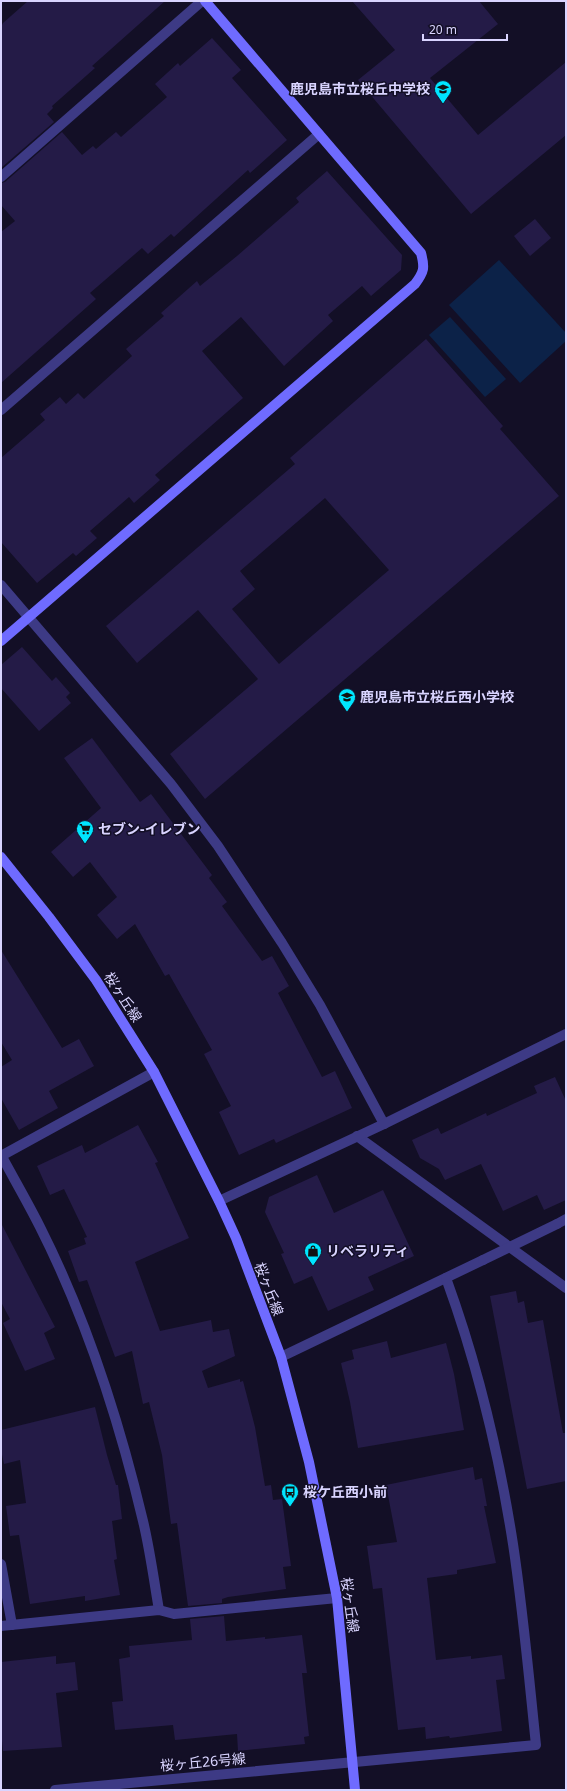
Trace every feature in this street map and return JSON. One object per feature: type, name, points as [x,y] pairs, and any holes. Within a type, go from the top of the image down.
[{"type":"street","points":[[1,176],[204,1],[421,253],[425,265],[422,276],[415,284],[1,641]]},
{"type":"street","points":[[1,410],[319,134]]},
{"type":"street","points":[[1,586],[171,784],[218,846],[278,936],[320,1005],[384,1124]]},
{"type":"street","name":"桜ヶ丘線","points":[[1,857],[49,917],[96,980],[154,1072],[236,1238],[280,1357],[308,1462],[337,1598],[355,1790]]},
{"type":"street","points":[[219,1201],[384,1124],[566,1034]]},
{"type":"street","points":[[154,1072],[1,1156],[40,1227],[70,1292],[100,1371],[124,1448],[143,1523],[159,1610]]},
{"type":"street","points":[[357,1136],[566,1288]]},
{"type":"street","points":[[280,1357],[566,1219]]},
{"type":"street","name":"桜ヶ丘26号線","points":[[55,1790],[536,1745],[522,1611],[511,1535],[495,1450],[476,1372],[458,1311],[446,1278]]},
{"type":"street","points":[[1,1564],[12,1624]]},
{"type":"street","points":[[1,1626],[159,1610],[174,1614],[337,1598]]},
{"type":"water","points":[[499,260],[566,333],[566,341],[520,383],[449,305]]},
{"type":"water","points":[[450,317],[506,379],[485,397],[429,335]]},
{"type":"building","points":[[28,1],[165,1],[92,66],[95,68],[52,106],[53,108],[47,114],[54,122],[1,168],[1,27],[3,23]]},
{"type":"building","points":[[352,1],[479,1],[498,24],[430,78],[478,135],[566,62],[566,135],[471,214],[358,80],[395,50]]},
{"type":"building","points":[[212,38],[241,70],[232,78],[287,140],[250,173],[248,170],[174,237],[171,234],[148,254],[142,248],[90,293],[96,299],[1,383],[1,232],[15,221],[1,205],[1,183],[5,182],[62,132],[82,155],[93,146],[96,149],[116,132],[121,137],[167,97],[155,84],[178,63],[180,66]]},
{"type":"building","points":[[327,171],[402,255],[401,270],[371,296],[362,286],[328,315],[333,321],[284,366],[241,317],[202,351],[243,398],[155,475],[160,480],[134,503],[129,497],[90,531],[97,538],[76,556],[73,553],[37,583],[1,542],[1,458],[45,420],[40,414],[60,397],[66,404],[78,393],[84,399],[132,356],[126,349],[164,316],[161,313],[197,281],[200,286],[237,256],[299,202],[296,198]]},
{"type":"building","points":[[535,219],[551,238],[530,256],[514,236]]},
{"type":"building","points":[[426,339],[503,426],[500,429],[559,496],[205,799],[170,754],[258,679],[198,610],[137,663],[106,626],[295,464],[290,458]],"holes":[[[325,498],[389,570],[279,664],[232,609],[255,589],[240,571]]]},
{"type":"building","points":[[22,647],[52,681],[56,677],[70,693],[66,697],[71,703],[39,731],[1,688],[1,665]]},
{"type":"building","points":[[92,738],[140,802],[151,794],[212,875],[209,878],[227,902],[222,906],[262,961],[272,956],[289,986],[278,993],[322,1077],[335,1071],[352,1108],[276,1143],[274,1139],[239,1155],[219,1112],[231,1106],[204,1054],[212,1050],[169,974],[165,976],[135,924],[117,939],[97,915],[117,897],[90,862],[73,877],[51,852],[101,808],[64,758]]},
{"type":"building","points":[[1,950],[62,1048],[79,1039],[94,1066],[49,1091],[58,1108],[19,1130],[1,1098],[1,1067],[12,1060],[1,1042]]},
{"type":"building","points":[[555,1077],[566,1101],[566,1200],[544,1210],[537,1195],[503,1211],[481,1164],[445,1180],[439,1169],[420,1158],[412,1140],[438,1128],[441,1134],[486,1113],[487,1116],[537,1093],[534,1086]]},
{"type":"building","points":[[138,1125],[158,1162],[155,1163],[189,1238],[135,1262],[160,1331],[211,1320],[213,1332],[229,1329],[235,1356],[202,1371],[208,1388],[240,1379],[240,1382],[243,1381],[255,1427],[265,1486],[271,1485],[273,1500],[282,1499],[291,1566],[283,1567],[286,1589],[228,1597],[222,1599],[222,1603],[188,1606],[177,1523],[171,1524],[162,1455],[149,1402],[143,1404],[132,1351],[115,1357],[87,1280],[79,1282],[68,1251],[86,1244],[84,1238],[87,1237],[64,1189],[50,1195],[37,1166],[82,1145],[85,1153]]},
{"type":"building","points":[[317,1175],[334,1213],[383,1190],[414,1256],[368,1277],[374,1290],[328,1311],[312,1276],[294,1284],[281,1254],[284,1253],[265,1212],[269,1197]]},
{"type":"building","points":[[1,1223],[55,1327],[44,1333],[55,1359],[25,1371],[3,1323],[10,1319],[1,1302]]},
{"type":"building","points":[[516,1291],[518,1303],[524,1301],[528,1323],[543,1320],[563,1433],[566,1433],[566,1481],[527,1489],[490,1296]]},
{"type":"building","points":[[387,1341],[391,1358],[446,1343],[454,1374],[464,1430],[358,1448],[341,1363],[354,1359],[352,1350]]},
{"type":"building","points":[[95,1407],[107,1455],[116,1485],[118,1485],[122,1519],[112,1521],[117,1559],[114,1560],[120,1595],[85,1601],[85,1596],[30,1604],[19,1535],[10,1536],[6,1506],[26,1503],[20,1460],[4,1464],[1,1450],[1,1430]]},
{"type":"building","points":[[473,1467],[475,1480],[482,1478],[487,1506],[484,1506],[496,1563],[457,1570],[457,1574],[427,1578],[436,1660],[471,1656],[471,1659],[502,1655],[505,1679],[496,1680],[502,1731],[450,1738],[449,1736],[426,1739],[425,1727],[398,1730],[382,1588],[373,1589],[367,1546],[397,1542],[386,1485]]},
{"type":"building","points":[[224,1616],[226,1641],[302,1635],[307,1673],[302,1673],[309,1736],[304,1737],[305,1744],[238,1751],[237,1734],[175,1740],[173,1725],[115,1730],[112,1702],[123,1701],[119,1659],[130,1657],[129,1646],[192,1640],[190,1619]]},
{"type":"building","points":[[56,1656],[56,1664],[75,1662],[78,1690],[56,1693],[62,1747],[3,1751],[1,1731],[1,1662]]},
{"type":"place","name":"鹿児島市立桜丘中学校","points":[[443,104]]},
{"type":"place","name":"鹿児島市立桜丘西小学校","points":[[347,712]]},
{"type":"place","name":"セブン-イレブン","points":[[85,844]]},
{"type":"place","name":"リベラリティ","points":[[313,1266]]},
{"type":"place","name":"桜ケ丘西小前","points":[[290,1507]]}]
